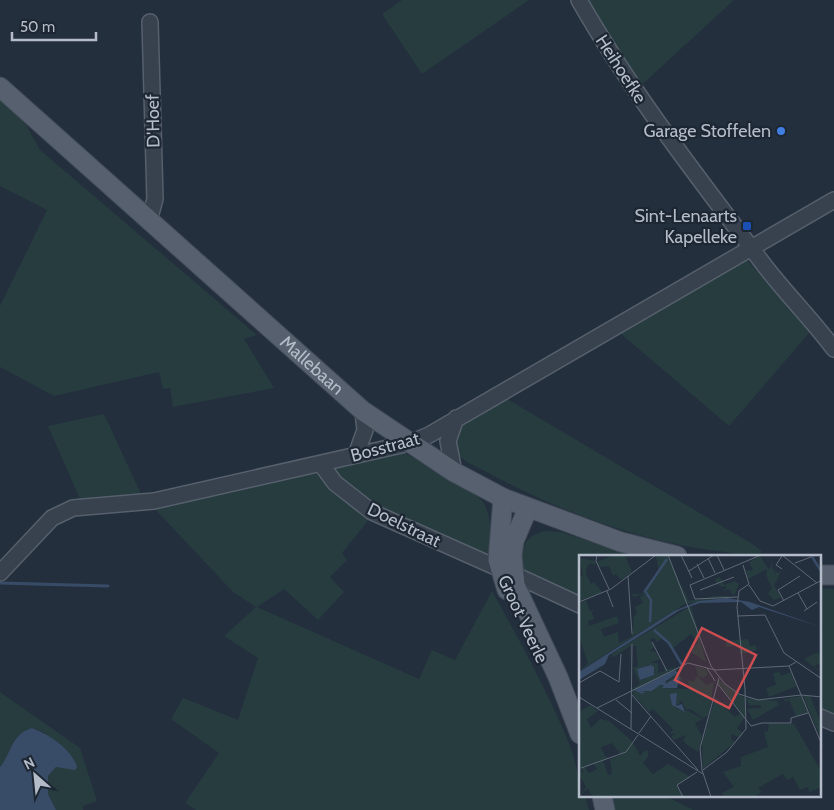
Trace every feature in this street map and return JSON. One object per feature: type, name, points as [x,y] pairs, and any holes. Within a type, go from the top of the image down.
[{"type":"main road","name":"Mallebaan","points":[[0,87],[363,411],[454,472],[503,498],[621,542],[672,555]]},
{"type":"main road","name":"Groot Veerle","points":[[503,498],[499,533],[506,572],[515,585],[579,731]]},
{"type":"main road","name":"Groot Veerle","points":[[506,572],[514,541],[528,508]]},
{"type":"street","name":"Heihoefke","points":[[579,0],[609,52],[645,106],[752,248],[834,349]]},
{"type":"street","name":"D'Hoef","points":[[149,221],[155,199],[150,22]]},
{"type":"street","name":"Bosstraat","points":[[0,573],[52,518],[73,508],[154,501],[410,443],[834,200]]},
{"type":"street","points":[[356,455],[365,430],[363,411]]},
{"type":"street","points":[[454,472],[448,441],[456,418]]},
{"type":"street","name":"Doelstraat","points":[[321,464],[335,483],[372,512],[579,605]]},
{"type":"street","points":[[822,718],[834,723]]},
{"type":"green space","points":[[402,0],[529,0],[422,74],[382,14]]},
{"type":"green space","points":[[579,0],[734,0],[635,91]]},
{"type":"green space","points":[[0,77],[40,150],[257,335],[244,339],[274,388],[173,407],[170,388],[163,389],[159,372],[54,396],[0,367],[0,306],[47,210],[0,186]]},
{"type":"green space","points":[[746,259],[810,332],[729,426],[620,333]]},
{"type":"green space","points":[[507,399],[754,545],[762,552],[749,555],[694,548],[632,533],[571,512],[513,486],[467,462],[458,453],[454,434],[461,426]]},
{"type":"green space","points":[[104,414],[141,494],[80,499],[48,426]]},
{"type":"green space","points":[[402,452],[456,481],[482,501],[488,513],[490,558],[426,531],[382,509],[344,482],[331,467]]},
{"type":"green space","points":[[311,472],[318,474],[356,509],[370,518],[342,553],[347,560],[330,577],[344,592],[318,620],[284,589],[257,607],[419,679],[432,650],[455,660],[492,591],[532,664],[559,720],[578,773],[579,798],[586,798],[589,810],[196,810],[185,803],[219,753],[171,719],[183,698],[238,720],[258,658],[224,636],[256,607],[233,592],[154,508]]},
{"type":"green space","points":[[545,531],[561,532],[630,555],[579,555],[579,599],[521,570],[525,545],[532,536]]},
{"type":"green space","points":[[822,588],[834,589],[834,717],[822,711]]},
{"type":"green space","points":[[0,692],[80,748],[97,801],[83,806],[83,810],[56,810],[48,794],[48,776],[56,767],[76,769],[43,732],[32,728],[19,735],[0,767]]},
{"type":"green space","points":[[612,798],[669,798],[694,810],[615,810]]},
{"type":"water","points":[[32,728],[52,738],[65,748],[77,767],[75,770],[56,767],[48,776],[48,794],[56,810],[0,810],[0,767],[19,735]]},
{"type":"waterway","points":[[0,583],[108,586]]},
{"type":"place","name":"Garage Stoffelen","points":[[781,131]]},
{"type":"place","name":"Sint-Lenaarts Kapelleke","points":[[747,226]]}]
